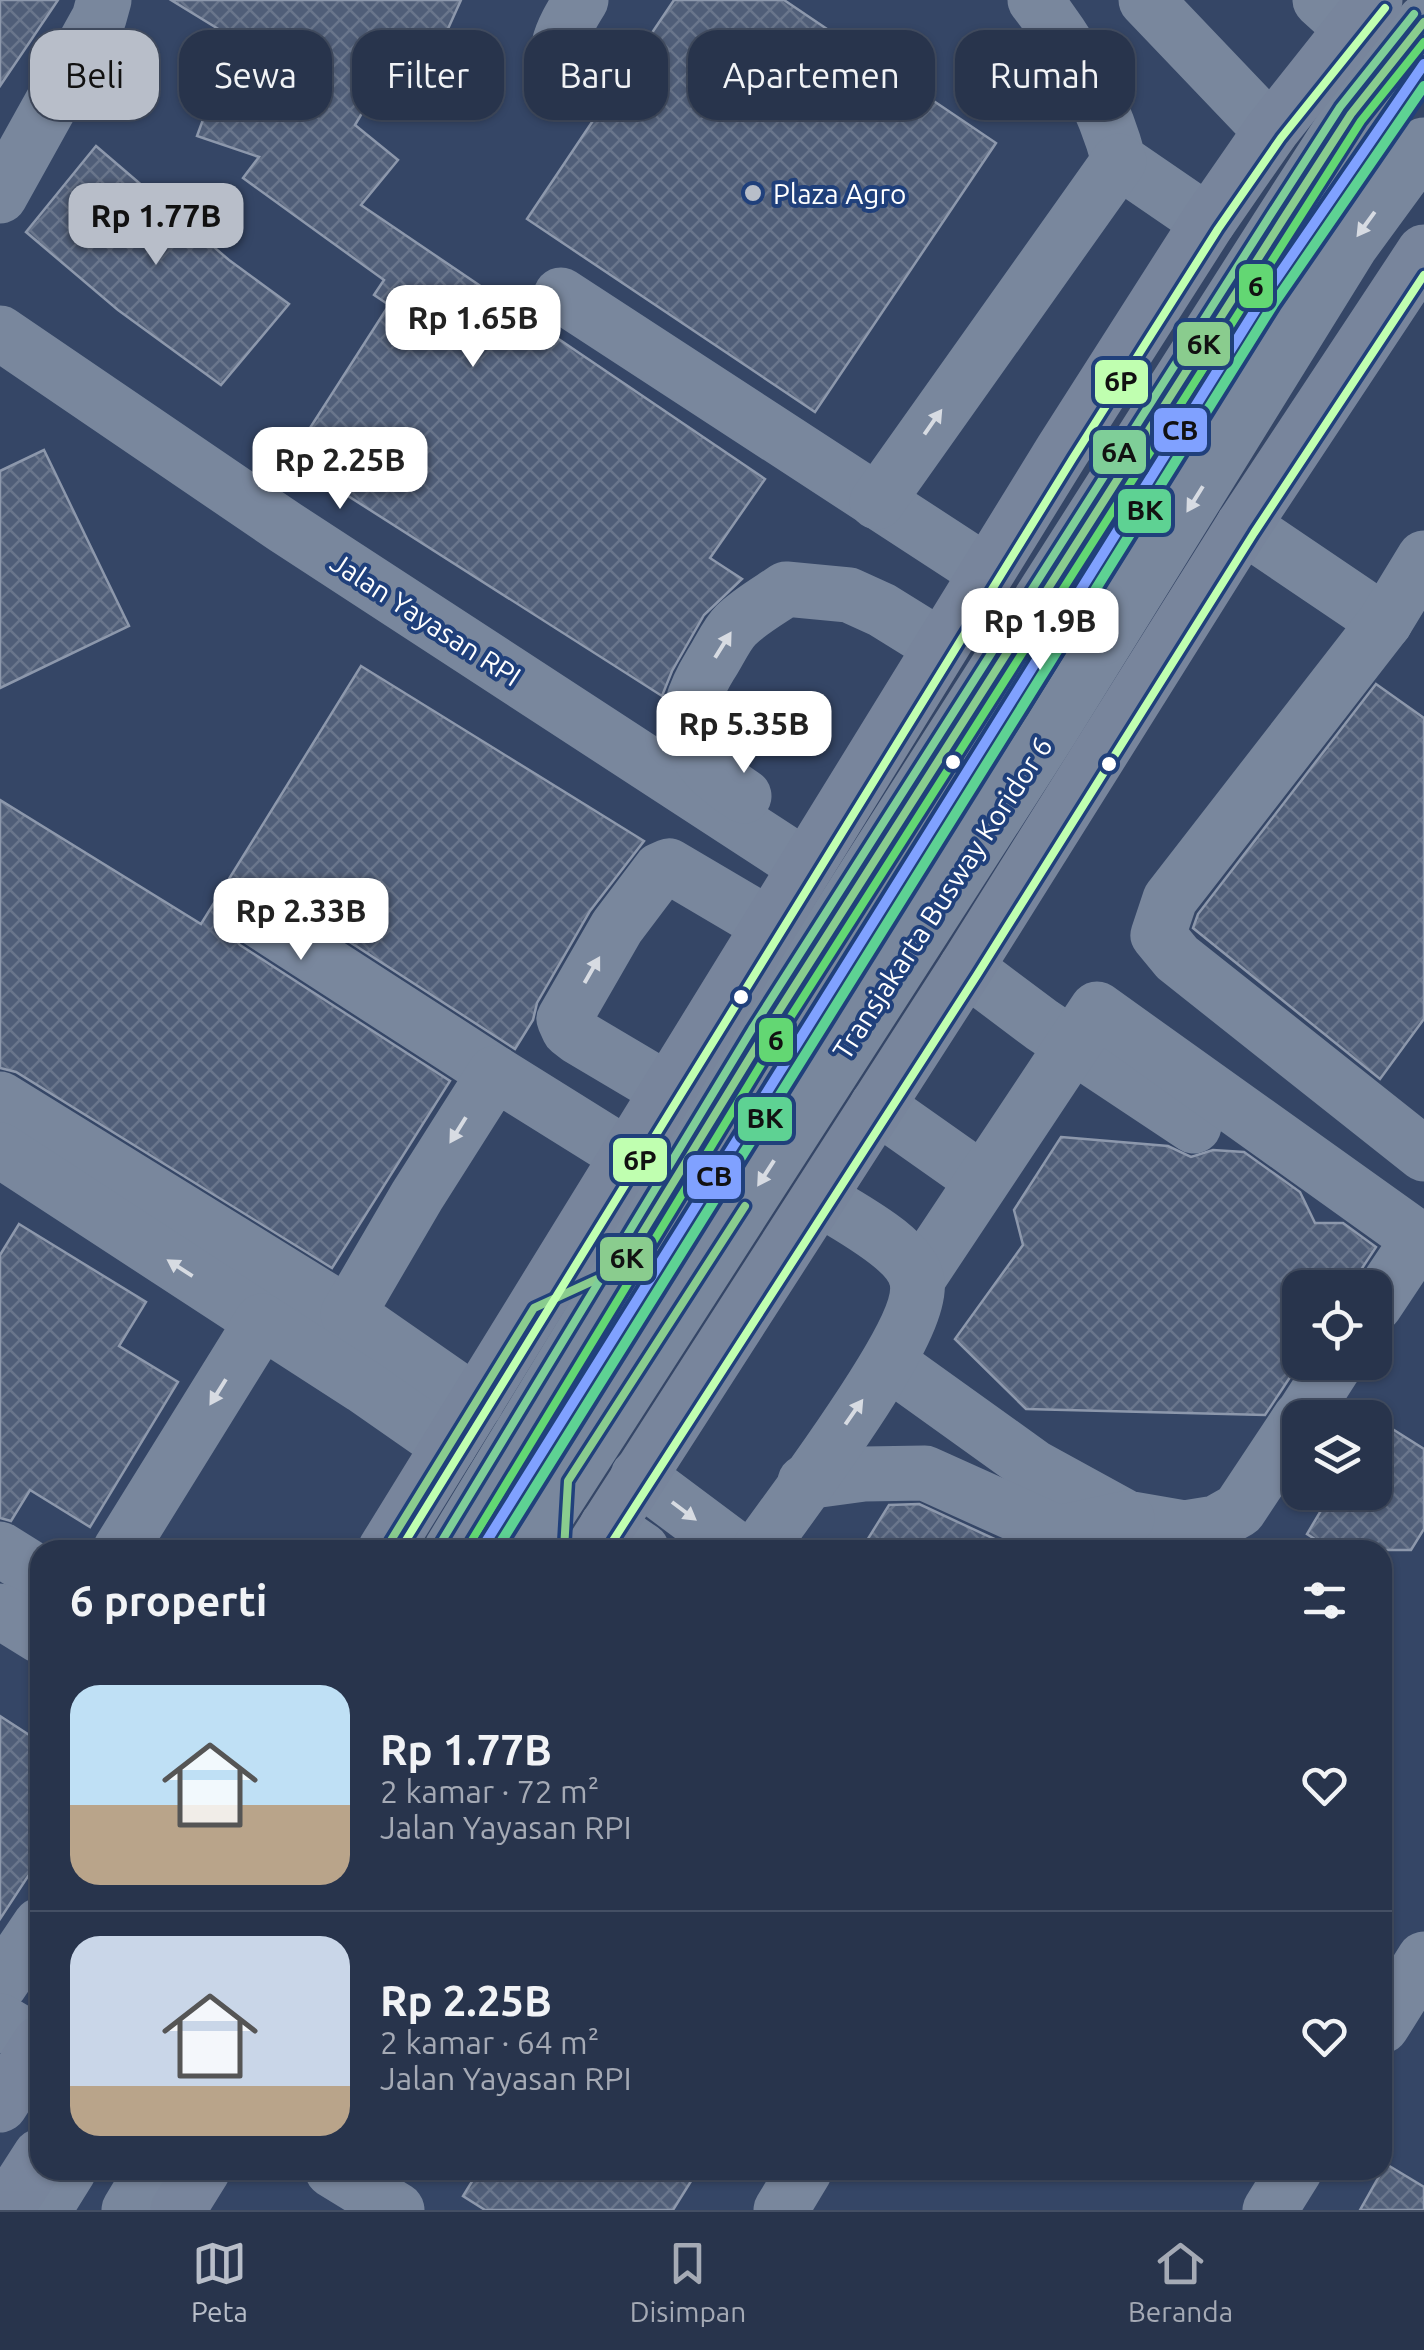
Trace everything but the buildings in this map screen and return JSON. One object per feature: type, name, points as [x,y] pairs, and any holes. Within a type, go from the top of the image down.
[{"type":"main road","points":[[391,1540],[986,572],[1348,9]]},
{"type":"main road","points":[[603,1540],[638,1476],[966,968],[1243,526],[1424,252]]},
{"type":"main road","points":[[436,1540],[432,1531],[449,1446]]},
{"type":"main road","points":[[0,2105],[30,2059]]},
{"type":"main road","points":[[5,2210],[30,2171]]},
{"type":"street","points":[[564,30],[581,0]]},
{"type":"street","points":[[1035,0],[1079,62],[1111,131],[1119,161],[1208,222]]},
{"type":"street","points":[[1146,0],[1272,131]]},
{"type":"street","points":[[0,196],[92,6]]},
{"type":"street","points":[[456,1540],[763,1036],[1282,221],[1351,114],[1424,22]]},
{"type":"street","name":"Transjakarta Busway Koridor 6","points":[[530,1540],[1052,728],[1351,245],[1424,145]]},
{"type":"street","points":[[876,502],[1119,161]]},
{"type":"street","points":[[561,295],[986,572]]},
{"type":"street","name":"Jalan Yayasan RPI","points":[[0,333],[285,527],[812,854]]},
{"type":"street","points":[[1243,526],[1385,622]]},
{"type":"street","points":[[1424,558],[1385,622],[1170,899],[1158,935],[1177,958],[1424,1154]]},
{"type":"street","points":[[812,854],[717,779],[694,753],[686,724],[698,685],[735,626],[786,589],[849,595],[882,610],[940,646]]},
{"type":"street","points":[[668,1091],[578,1037],[569,1030],[564,1018],[618,928],[660,870],[670,866],[769,925]]},
{"type":"street","points":[[258,919],[628,1156]]},
{"type":"street","points":[[966,968],[1194,1126]]},
{"type":"street","points":[[766,1540],[889,1363],[908,1328],[918,1280],[1097,1010],[1419,1239],[1392,1280]]},
{"type":"street","points":[[348,1314],[416,1196],[495,1072]]},
{"type":"street","points":[[0,1099],[348,1314],[449,1446]]},
{"type":"street","points":[[877,1106],[982,1180]]},
{"type":"street","points":[[0,1150],[449,1446]]},
{"type":"street","points":[[819,1198],[892,1245],[918,1280]]},
{"type":"street","points":[[534,1308],[622,1268]]},
{"type":"street","points":[[126,1540],[262,1321]]},
{"type":"street","points":[[889,1363],[1034,1466],[1126,1518],[1185,1528],[1216,1524],[1239,1510],[1282,1445]]},
{"type":"street","points":[[804,1482],[864,1474],[925,1473],[1058,1533],[1126,1518]]},
{"type":"street","points":[[638,1476],[724,1540]]},
{"type":"street","points":[[568,1482],[599,1540]]},
{"type":"street","points":[[0,1549],[30,1568]]},
{"type":"street","points":[[0,1612],[30,1630]]},
{"type":"street","points":[[0,1984],[30,1940]]},
{"type":"street","points":[[1392,2010],[1424,1958]]},
{"type":"street","points":[[0,2004],[30,2023]]},
{"type":"street","points":[[0,2021],[30,2038]]},
{"type":"street","points":[[44,2210],[63,2180]]},
{"type":"street","points":[[358,2180],[396,2195]]},
{"type":"street","points":[[781,2210],[799,2180]]},
{"type":"street","points":[[1270,2210],[1288,2180]]},
{"type":"street","points":[[129,2210],[184,2188]]},
{"type":"transit line","name":"6P","points":[[406,1540],[1218,229],[1281,138],[1385,8]]},
{"type":"transit line","name":"6A","points":[[442,1540],[752,1029],[1340,107],[1414,14]]},
{"type":"transit line","name":"6K","points":[[391,1540],[534,1308],[621,1268],[763,1036],[1282,221],[1351,114],[1424,22]]},
{"type":"transit line","name":"6","points":[[472,1540],[774,1043],[1361,121],[1424,42]]},
{"type":"transit line","name":"CB","points":[[487,1540],[1263,298],[1424,64]]},
{"type":"transit line","name":"BK","points":[[502,1540],[1273,305],[1424,86]]},
{"type":"transit line","name":"6P","points":[[613,1540],[977,975],[1254,533],[1424,275]]},
{"type":"transit line","name":"6K","points":[[565,1540],[568,1481],[745,1206]]},
{"type":"place","name":"Plaza Agro","points":[[753,193]]}]
